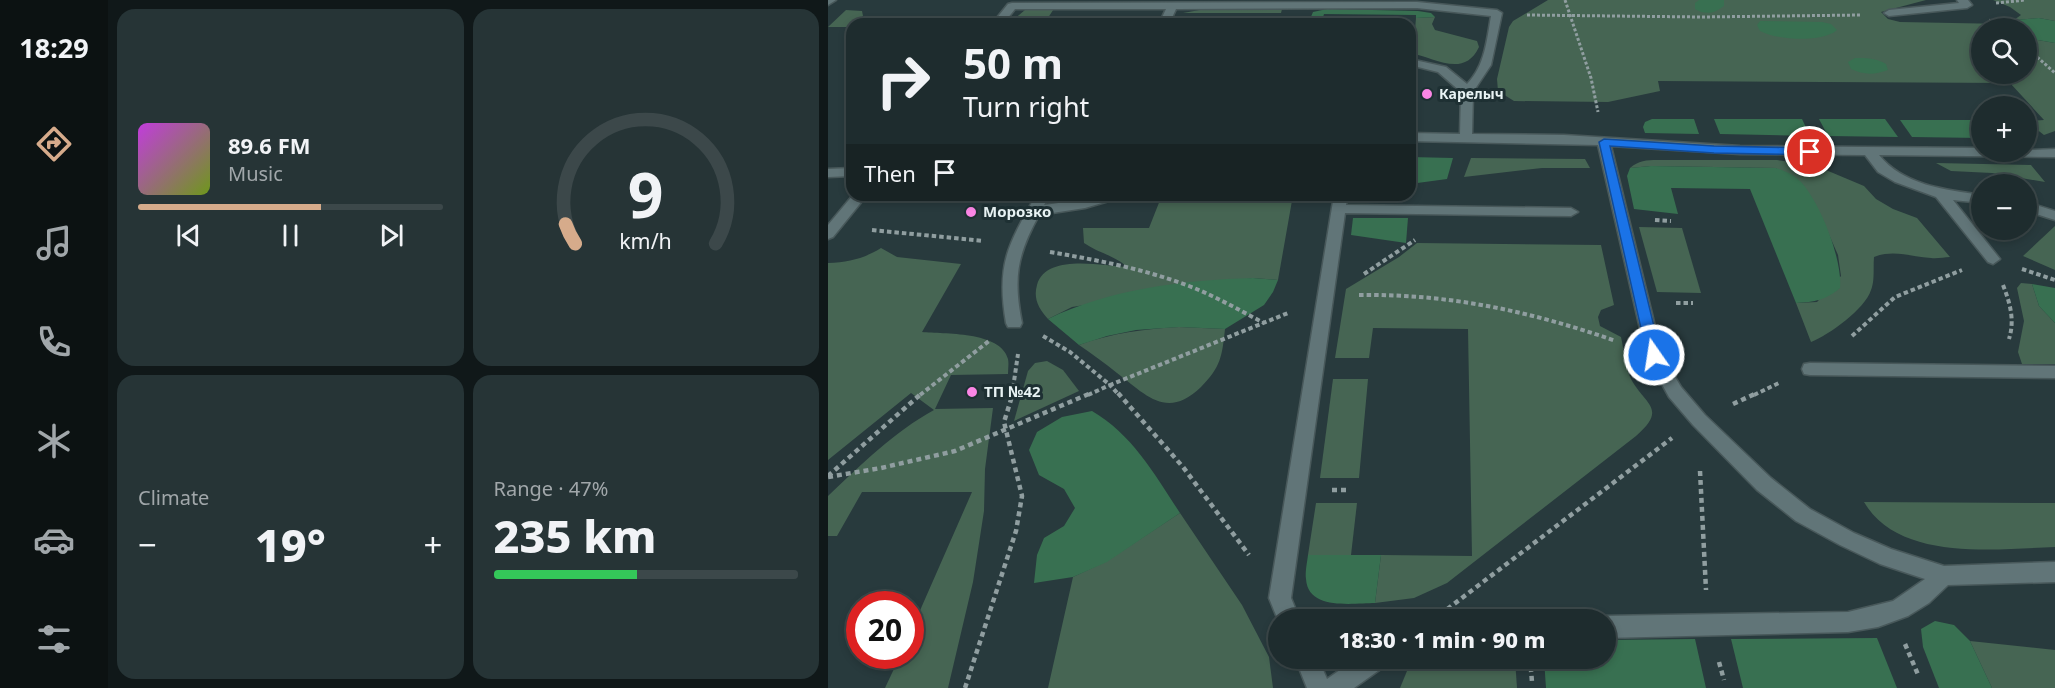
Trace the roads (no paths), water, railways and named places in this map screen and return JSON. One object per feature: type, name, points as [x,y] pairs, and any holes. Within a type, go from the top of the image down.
[{"type":"lane","points":[[1889,14],[1967,5],[1962,0]]},
{"type":"lane","points":[[1002,18],[1012,6],[1425,5],[1497,13],[1484,72],[1479,81],[1467,91]]},
{"type":"lane","points":[[1167,18],[1172,6]]},
{"type":"lane","points":[[1416,64],[1431,65],[1448,71],[1467,91],[1466,137]]},
{"type":"lane","points":[[1416,137],[1604,142],[1714,150],[2055,153]]},
{"type":"lane","points":[[1604,142],[1654,355],[1661,371],[1698,420],[1764,484],[1803,515],[1847,539],[1887,557],[1944,576],[2055,572]]},
{"type":"lane","points":[[1869,152],[1883,169],[1900,179],[1941,194],[1971,198]]},
{"type":"lane","points":[[828,173],[846,172]]},
{"type":"lane","points":[[1941,194],[1993,259]]},
{"type":"lane","points":[[830,232],[855,201]]},
{"type":"lane","points":[[1014,323],[1007,274],[1017,246],[1040,201]]},
{"type":"lane","points":[[1034,211],[1095,201]]},
{"type":"lane","points":[[1284,609],[1280,598],[1340,202],[1442,209],[1571,212]]},
{"type":"lane","points":[[2037,210],[2055,216]]},
{"type":"lane","points":[[1810,369],[2055,372]]},
{"type":"lane","points":[[1616,627],[1848,622],[1877,618],[1918,601],[1944,576]]},
{"type":"lane","points":[[1311,669],[1319,688]]},
{"type":"lane","points":[[1334,688],[1361,669]]},
{"type":"place","name":"Карелыч","points":[[1427,94]]},
{"type":"place","name":"Морозко","points":[[971,212]]},
{"type":"place","name":"ТП №42","points":[[972,392]]}]
